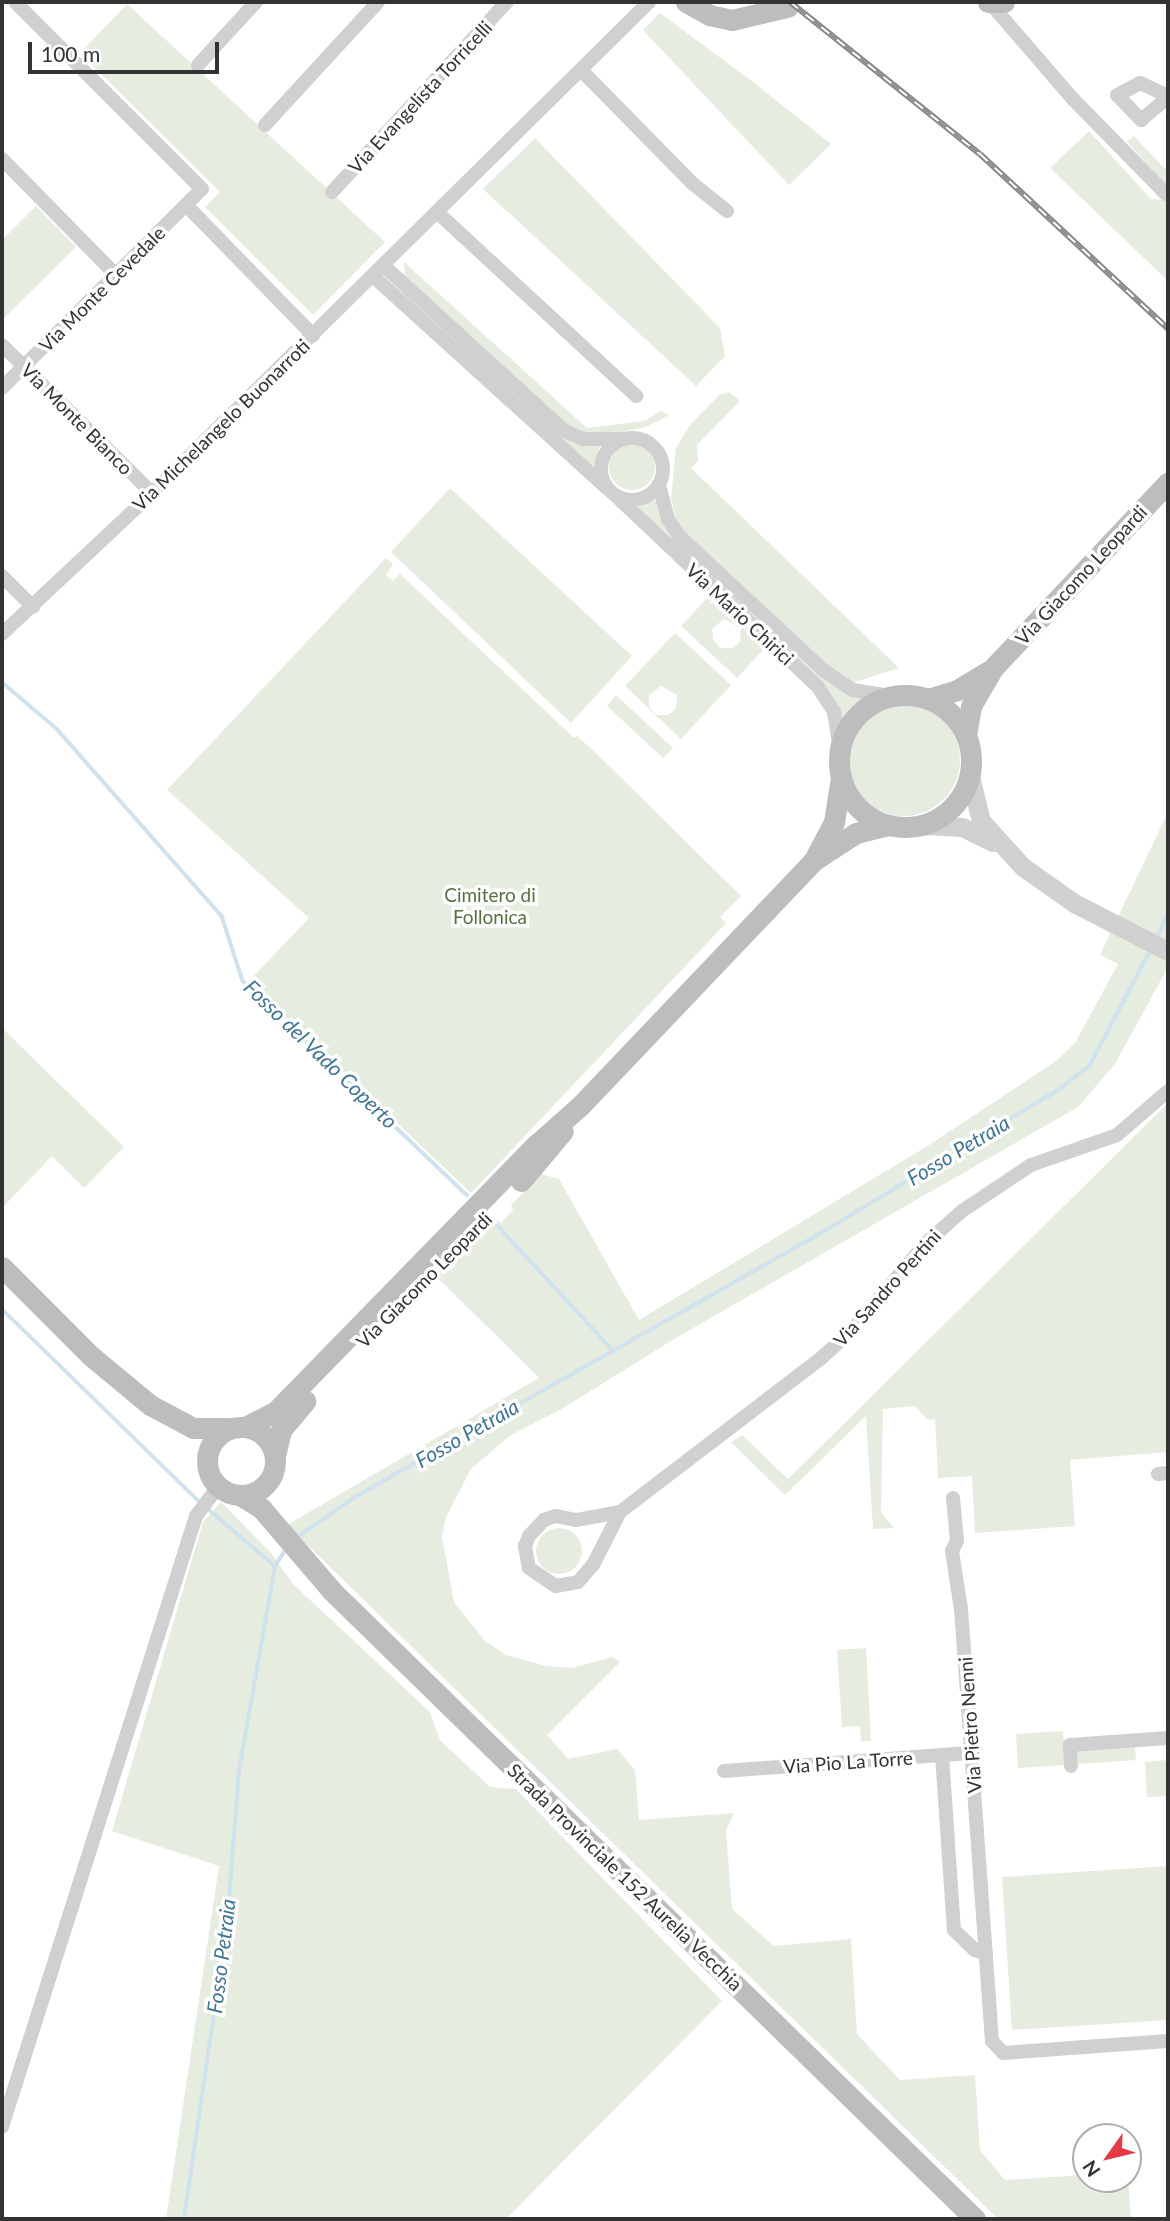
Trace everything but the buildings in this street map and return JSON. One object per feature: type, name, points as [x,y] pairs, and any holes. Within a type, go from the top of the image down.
[{"type":"main road","points":[[686,2],[709,16],[732,20],[787,7]]},
{"type":"main road","name":"Via Giacomo Leopardi","points":[[970,776],[966,735],[971,706],[993,668],[1168,482]]},
{"type":"main road","name":"Via Giacomo Leopardi","points":[[813,861],[834,822],[841,776],[841,748],[859,714],[892,696],[928,699],[957,690],[993,668]]},
{"type":"main road","points":[[928,699],[951,713],[966,735]]},
{"type":"main road","name":"Via Giacomo Leopardi","points":[[841,776],[858,807],[889,825]]},
{"type":"main road","points":[[924,825],[951,808],[970,776]]},
{"type":"main road","name":"Via Giacomo Leopardi","points":[[237,1427],[276,1411],[537,1144],[580,1106],[813,861],[856,833],[889,825],[924,825]]},
{"type":"main road","name":"Via Giacomo Leopardi","points":[[273,1466],[277,1439],[289,1418],[548,1153],[580,1106]]},
{"type":"main road","points":[[2,1267],[103,1367],[165,1415],[193,1443],[212,1484]]},
{"type":"main road","points":[[165,1415],[199,1429],[237,1427],[267,1438],[273,1466],[262,1489],[240,1495]]},
{"type":"main road","points":[[212,1484],[210,1445],[237,1427]]},
{"type":"main road","name":"Strada Provinciale 152 Aurelia Vecchia","points":[[273,1466],[272,1501],[280,1531]]},
{"type":"main road","name":"Strada Provinciale 152 Aurelia Vecchia","points":[[212,1484],[240,1495],[262,1509],[309,1566],[975,2219]]},
{"type":"street","name":"Via Monte Cevedale","points":[[2,388],[202,189],[15,2]]},
{"type":"street","points":[[198,65],[256,2]]},
{"type":"street","points":[[265,125],[378,2]]},
{"type":"street","name":"Via Evangelista Torricelli","points":[[332,192],[507,2]]},
{"type":"street","name":"Via Michelangelo Buonarroti","points":[[2,634],[152,493],[649,2]]},
{"type":"street","points":[[997,2],[1009,28],[1166,194]]},
{"type":"street","points":[[581,70],[692,183],[727,211]]},
{"type":"street","points":[[2,159],[116,275]]},
{"type":"street","points":[[186,205],[313,335]]},
{"type":"street","points":[[438,213],[636,396]]},
{"type":"street","name":"Via Mario Chirici","points":[[384,266],[565,431],[583,439],[640,439],[657,450],[664,468],[659,485],[668,519],[679,536],[823,670],[853,690],[892,696]]},
{"type":"street","name":"Via Mario Chirici","points":[[373,276],[611,492],[818,687],[834,712],[841,748]]},
{"type":"street","name":"Via Monte Bianco","points":[[2,345],[152,493]]},
{"type":"street","points":[[622,439],[602,460],[611,492],[639,500],[659,485]]},
{"type":"street","points":[[2,576],[33,607]]},
{"type":"street","points":[[970,776],[978,815],[1003,848]]},
{"type":"street","points":[[924,825],[962,827],[1003,848],[1054,890],[1168,951]]},
{"type":"street","name":"Via Sandro Pertini","points":[[620,1512],[544,1520],[525,1546],[529,1568],[556,1586],[578,1582],[593,1565],[620,1512],[819,1360],[852,1329],[926,1243],[976,1200],[1031,1165],[1109,1139],[1168,1091]]},
{"type":"street","points":[[2,2127],[196,1516],[212,1484]]},
{"type":"street","name":"Via Pietro Nenni","points":[[953,1498],[957,1541],[952,1551],[972,1753],[991,2037],[996,2050],[1003,2053],[1168,2041]]},
{"type":"street","points":[[1071,1766],[1070,1745],[1168,1738]]},
{"type":"street","name":"Via Pio La Torre","points":[[723,1771],[972,1753]]},
{"type":"street","name":"Via Pietro Nenni","points":[[942,1755],[954,1930],[975,1950],[986,1954]]},
{"type":"green space","points":[[127,4],[385,242],[313,315],[205,207],[220,192],[90,63],[83,50]]},
{"type":"green space","points":[[660,13],[831,144],[789,185],[643,30]]},
{"type":"green space","points":[[1089,131],[1151,199],[1168,200],[1168,281],[1050,168]]},
{"type":"green space","points":[[1134,136],[1168,172],[1168,187],[1127,142]]},
{"type":"green space","points":[[535,138],[720,328],[725,356],[696,386],[483,189]]},
{"type":"green space","points":[[36,206],[76,247],[2,320],[2,240]]},
{"type":"green space","points":[[404,262],[587,428],[644,421],[661,411],[669,415],[646,427],[612,434],[596,436],[571,429],[405,277]]},
{"type":"green space","points":[[405,291],[556,431],[600,446],[593,467],[400,293]]},
{"type":"green space","points":[[729,392],[740,401],[697,445],[698,461],[691,468],[899,668],[852,683],[842,678],[684,533],[676,519],[671,498],[676,448],[690,425],[719,395]]},
{"type":"green space","points":[[632,444],[648,451],[655,467],[648,483],[632,490],[616,483],[609,467],[616,451]]},
{"type":"green space","points":[[450,488],[632,656],[571,723],[391,552]]},
{"type":"green space","points":[[659,499],[668,530],[866,698],[844,723],[825,686],[633,509]]},
{"type":"green space","name":"Cimitero di Follonica","points":[[386,558],[393,564],[386,575],[393,581],[400,574],[574,738],[577,736],[598,755],[741,896],[720,917],[726,923],[471,1193],[248,982],[309,918],[167,790]]},
{"type":"green space","points":[[709,596],[765,648],[737,678],[681,626]],"holes":[[[724,619],[741,628],[740,642],[732,648],[720,648],[713,640],[712,629]]]},
{"type":"green space","points":[[675,633],[731,685],[681,739],[625,686]],"holes":[[[661,686],[677,695],[676,709],[668,715],[657,715],[649,707],[649,695]]]},
{"type":"green space","points":[[616,695],[673,748],[663,758],[607,706]]},
{"type":"green space","points":[[904,704],[926,708],[944,720],[956,738],[960,760],[956,782],[944,800],[926,812],[904,816],[882,812],[864,800],[852,782],[848,760],[852,738],[864,720],[882,708]]},
{"type":"green space","points":[[1168,812],[1168,967],[1115,1064],[1078,1107],[674,1339],[560,1410],[511,1435],[471,1469],[446,1517],[442,1537],[454,1602],[485,1641],[506,1655],[546,1666],[572,1668],[612,1657],[620,1662],[547,1735],[568,1759],[617,1749],[635,1770],[639,1820],[734,1813],[726,1831],[732,1909],[774,1946],[851,1939],[857,2034],[900,2080],[975,2075],[980,2150],[1005,2180],[1072,2176],[1072,2193],[1129,2193],[1131,2219],[998,2219],[287,1525],[539,1378],[435,1275],[444,1266],[450,1270],[455,1266],[451,1260],[460,1250],[468,1253],[465,1245],[480,1230],[484,1235],[496,1219],[501,1223],[513,1210],[511,1205],[541,1174],[559,1179],[639,1320],[926,1147],[1056,1061],[1075,1043],[1118,964],[1100,955]]},
{"type":"green space","points":[[2,1028],[124,1147],[84,1188],[52,1156],[2,1208]]},
{"type":"green space","points":[[1168,1103],[1168,1452],[1070,1460],[1075,1526],[975,1533],[972,1476],[938,1478],[935,1419],[928,1420],[915,1406],[883,1409],[881,1512],[894,1528],[873,1529],[866,1416],[785,1495],[731,1442],[742,1435],[788,1479]]},
{"type":"green space","points":[[221,1502],[271,1553],[293,1584],[430,1712],[440,1740],[490,1787],[516,1789],[722,2001],[506,2219],[166,2219],[219,1866],[112,1831],[203,1522]]},
{"type":"green space","points":[[559,1528],[575,1535],[582,1551],[575,1567],[559,1574],[543,1567],[536,1551],[543,1535]]},
{"type":"green space","points":[[866,1648],[871,1741],[861,1741],[860,1726],[842,1727],[837,1650]]},
{"type":"green space","points":[[1063,1731],[1065,1765],[1018,1768],[1016,1734]]},
{"type":"green space","points":[[1135,1747],[1136,1760],[1078,1764],[1077,1750]]},
{"type":"green space","points":[[1168,1760],[1168,1796],[1147,1797],[1145,1762]]},
{"type":"green space","points":[[1168,1866],[1168,2020],[1012,2030],[1002,1877]]},
{"type":"waterway","name":"Fosso del Vado Coperto","points":[[2,682],[57,729],[222,916],[243,981],[467,1195]]},
{"type":"waterway","name":"Fosso Petraia","points":[[1156,939],[1168,913]]},
{"type":"waterway","name":"Fosso Petraia","points":[[296,1538],[355,1497],[816,1236],[1061,1088],[1090,1065],[1151,949]]},
{"type":"waterway","name":"Fosso del Vado Coperto","points":[[498,1226],[611,1348]]},
{"type":"waterway","points":[[2,1309],[201,1503]]},
{"type":"waterway","points":[[207,1508],[275,1566]]},
{"type":"waterway","name":"Fosso Petraia","points":[[184,2219],[227,1926],[239,1771],[275,1566],[286,1549]]},
{"type":"railway","points":[[790,2],[980,154],[1168,329]]}]
